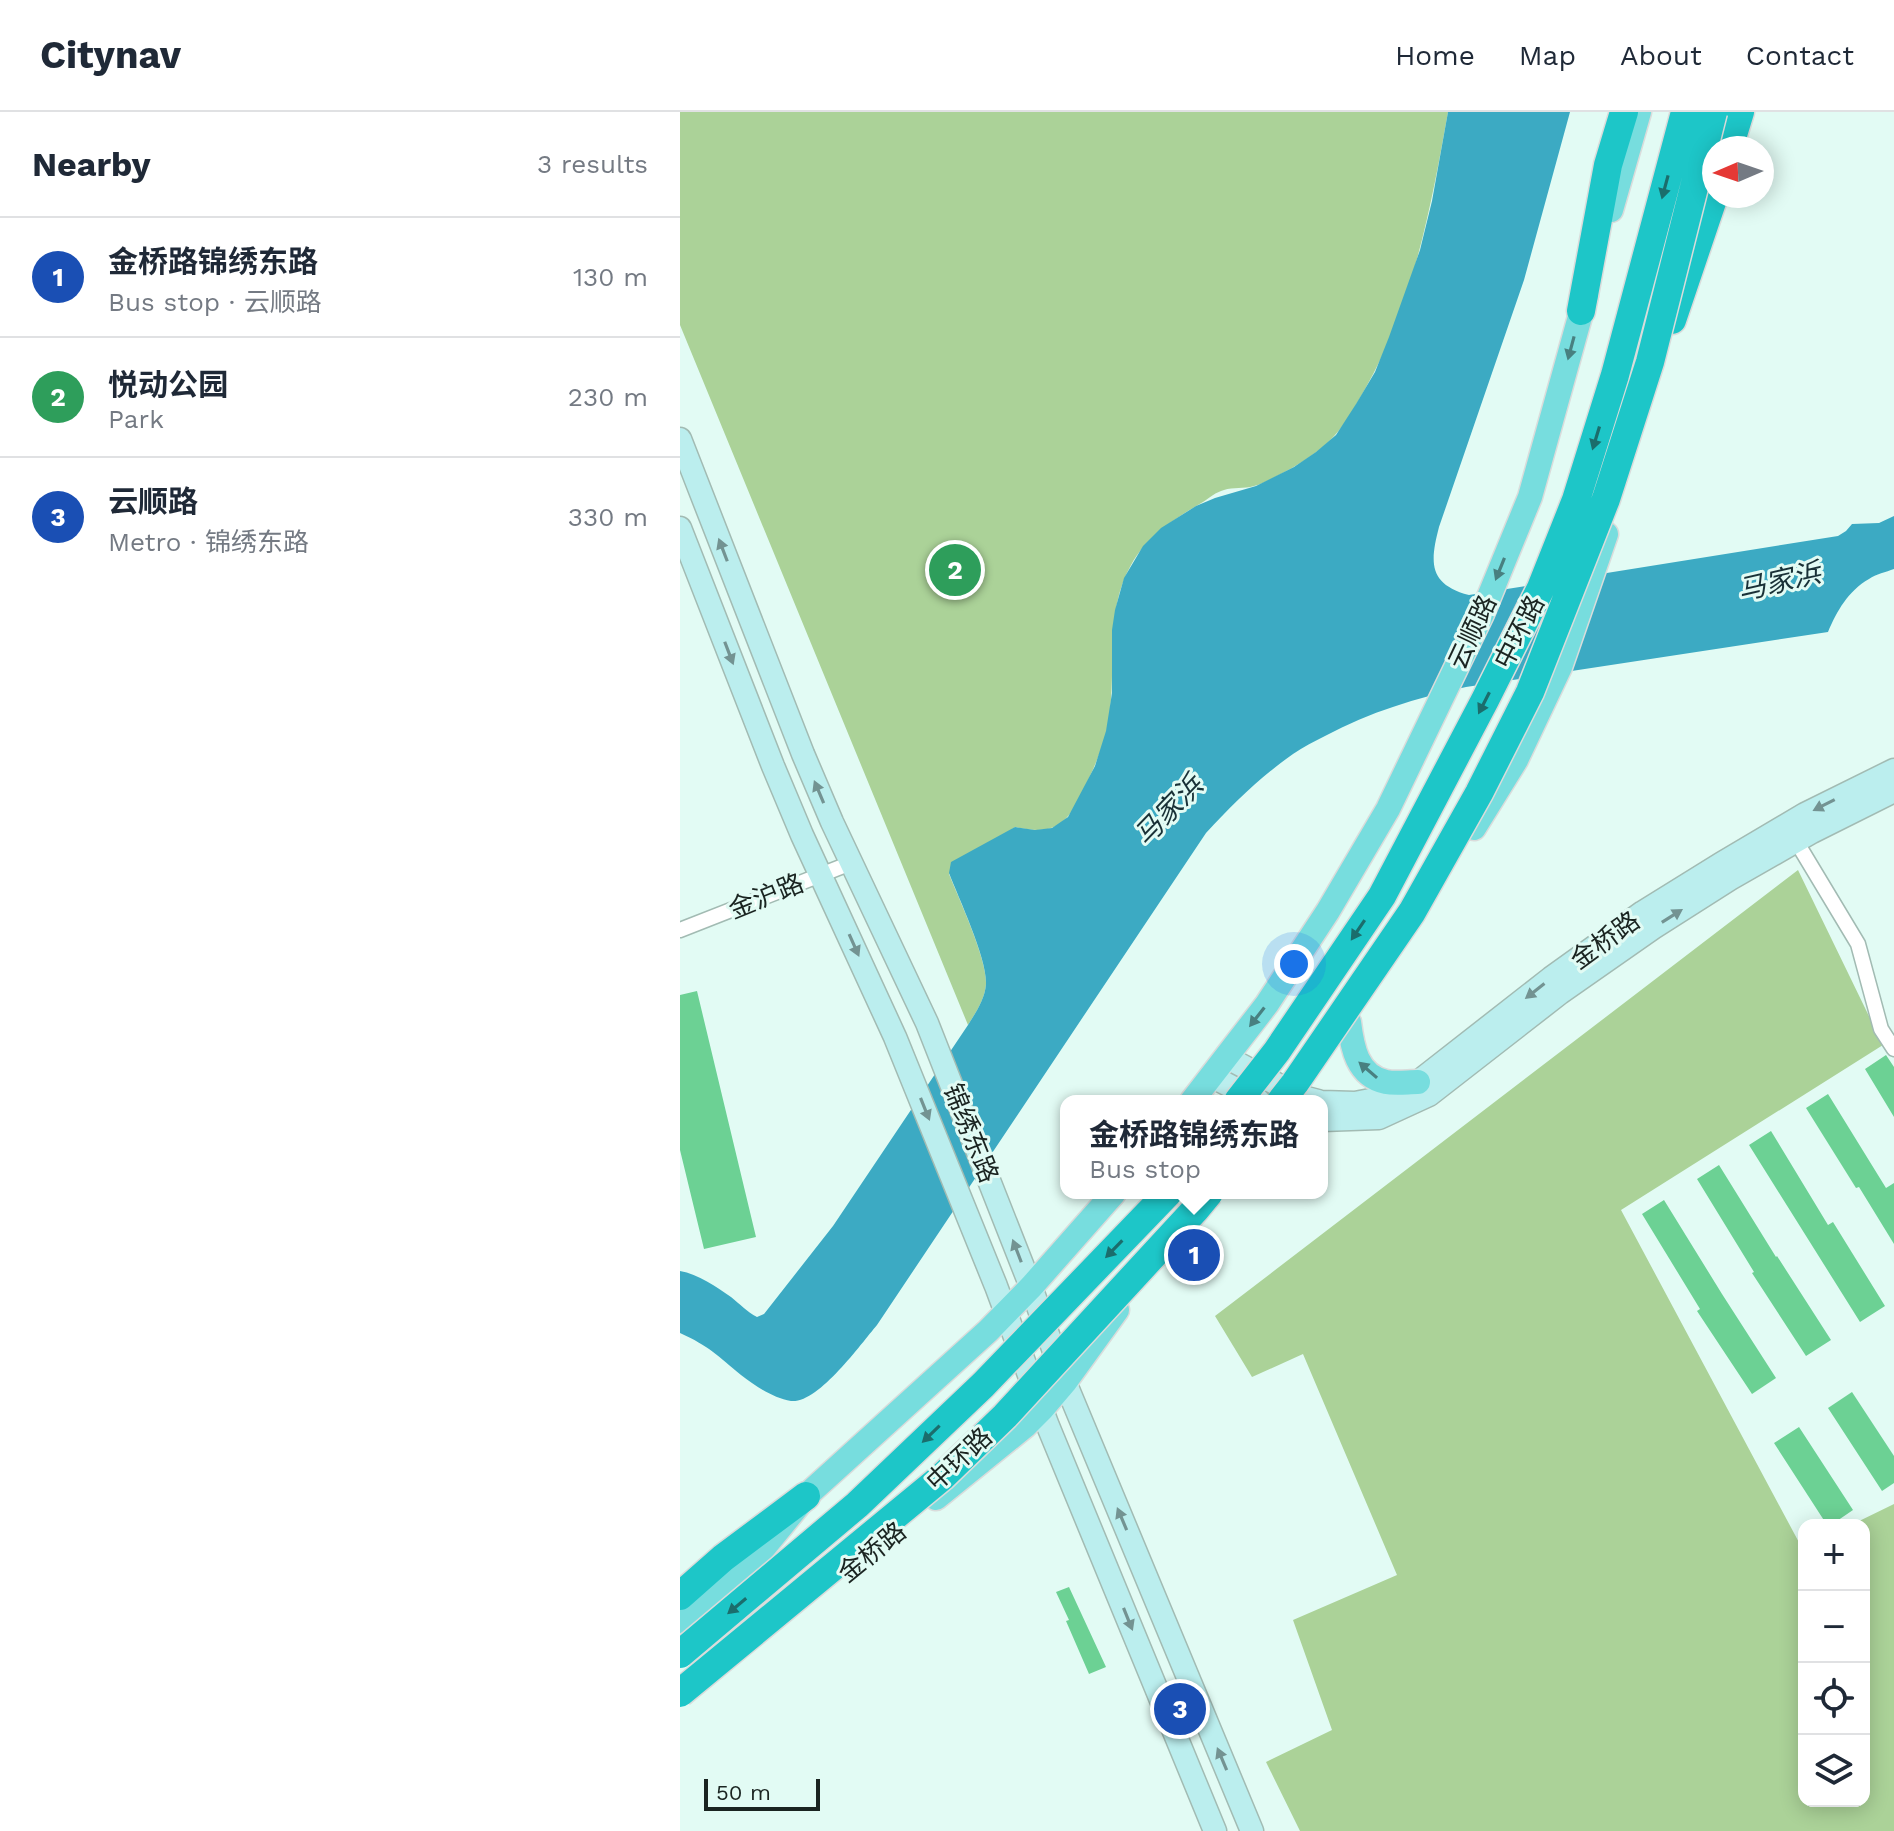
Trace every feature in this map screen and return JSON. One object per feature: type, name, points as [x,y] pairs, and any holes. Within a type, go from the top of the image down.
[{"type":"highway","points":[[1581,311],[1608,165],[1624,112]]},
{"type":"highway","name":"中环路","points":[[1243,1095],[1277,1051],[1382,896],[1541,588],[1576,500],[1615,375],[1685,112]]},
{"type":"highway","name":"中环路","points":[[1301,1095],[1295,1083],[1412,912],[1479,793],[1530,692],[1606,499],[1650,362],[1713,112]]},
{"type":"highway","points":[[1733,136],[1740,112]]},
{"type":"highway","points":[[1672,320],[1710,208]]},
{"type":"highway","name":"中环路","points":[[680,1654],[857,1505],[983,1385],[1162,1199]]},
{"type":"highway","name":"中环路","points":[[680,1693],[942,1477],[1005,1416],[1204,1199]]},
{"type":"highway","points":[[680,1596],[723,1558],[806,1496]]},
{"type":"main road","name":"云顺路","points":[[1197,1095],[1267,1004],[1328,911],[1388,809],[1482,614],[1530,497],[1639,112]]},
{"type":"main road","points":[[1721,136],[1728,112]]},
{"type":"main road","points":[[1306,1095],[1516,760],[1560,667],[1619,496],[1702,207]]},
{"type":"main road","name":"锦绣东路","points":[[680,439],[803,754],[927,1023],[1002,1211],[1065,1382],[1252,1831]]},
{"type":"main road","name":"锦绣东路","points":[[680,528],[773,766],[895,1037],[1042,1409],[1215,1831]]},
{"type":"main road","name":"金桥路","points":[[1328,1101],[1355,1103],[1386,1097],[1418,1082],[1551,978],[1643,912],[1805,814],[1894,770]]},
{"type":"main road","name":"金桥路","points":[[1328,1120],[1379,1118],[1429,1095],[1560,993],[1653,928],[1796,841],[1894,791]]},
{"type":"main road","points":[[1349,1022],[1356,1059],[1369,1073],[1383,1082],[1418,1082]]},
{"type":"main road","points":[[1218,1067],[1252,1095]]},
{"type":"main road","name":"金桥路","points":[[1218,1067],[1290,1095]]},
{"type":"main road","points":[[680,1621],[743,1573],[806,1496],[988,1331],[1109,1199]]},
{"type":"main road","name":"金桥路","points":[[680,1707],[1025,1426],[1065,1382],[1113,1314],[1220,1199]]},
{"type":"street","points":[[1796,841],[1858,944],[1881,1029],[1894,1049]]},
{"type":"street","name":"金沪路","points":[[680,930],[851,863]]},
{"type":"green space","points":[[680,112],[1448,112],[1435,184],[1408,289],[1382,357],[1347,419],[1326,444],[1298,465],[1259,485],[1218,492],[1172,522],[1145,545],[1131,565],[1117,602],[1107,729],[1102,748],[1073,809],[1062,822],[1051,828],[1015,827],[949,874],[972,929],[985,973],[984,995],[968,1025],[680,325]]},
{"type":"green space","points":[[1798,870],[1883,1045],[1621,1210],[1798,1541],[1798,1807],[1870,1807],[1870,1519],[1863,1519],[1894,1504],[1894,1831],[1300,1831],[1266,1762],[1332,1730],[1293,1620],[1397,1575],[1303,1354],[1252,1377],[1215,1316]]},
{"type":"water","name":"马家浜","points":[[1448,112],[1570,112],[1524,280],[1439,527],[1434,561],[1439,578],[1446,585],[1469,595],[1838,536],[1852,524],[1879,523],[1894,516],[1894,569],[1872,577],[1855,589],[1839,609],[1828,632],[1447,691],[1359,720],[1297,751],[1247,791],[1206,833],[860,1346],[826,1384],[802,1399],[791,1401],[764,1391],[706,1347],[680,1333],[680,1271],[713,1285],[757,1317],[764,1314],[833,1226],[968,1025],[984,995],[985,973],[949,873],[951,862],[1015,827],[1035,830],[1052,828],[1068,817],[1095,766],[1106,731],[1112,693],[1115,610],[1124,578],[1143,546],[1161,528],[1196,506],[1256,486],[1294,467],[1336,435],[1375,372],[1420,250]]},
{"type":"building","points":[[697,991],[756,1237],[704,1249],[680,1150],[680,995]]},
{"type":"building","points":[[1886,1055],[1894,1067],[1894,1117],[1865,1069]]},
{"type":"building","points":[[1828,1094],[1886,1188],[1894,1183],[1894,1244],[1806,1108]]},
{"type":"building","points":[[1771,1131],[1828,1225],[1833,1222],[1885,1306],[1860,1322],[1749,1145]]},
{"type":"building","points":[[1719,1165],[1831,1340],[1806,1356],[1752,1273],[1697,1179]]},
{"type":"building","points":[[1664,1200],[1776,1378],[1752,1394],[1697,1311],[1700,1309],[1642,1214]]},
{"type":"building","points":[[1852,1392],[1894,1456],[1894,1483],[1882,1491],[1828,1408]]},
{"type":"building","points":[[1799,1427],[1853,1510],[1840,1519],[1823,1519],[1774,1443]]},
{"type":"building","points":[[1069,1587],[1106,1667],[1089,1674],[1056,1592]]},
{"type":"place","name":"悦动公园","points":[[955,570]]},
{"type":"place","name":"金桥路锦绣东路","points":[[1194,1255]]},
{"type":"place","name":"云顺路","points":[[1180,1709]]}]
